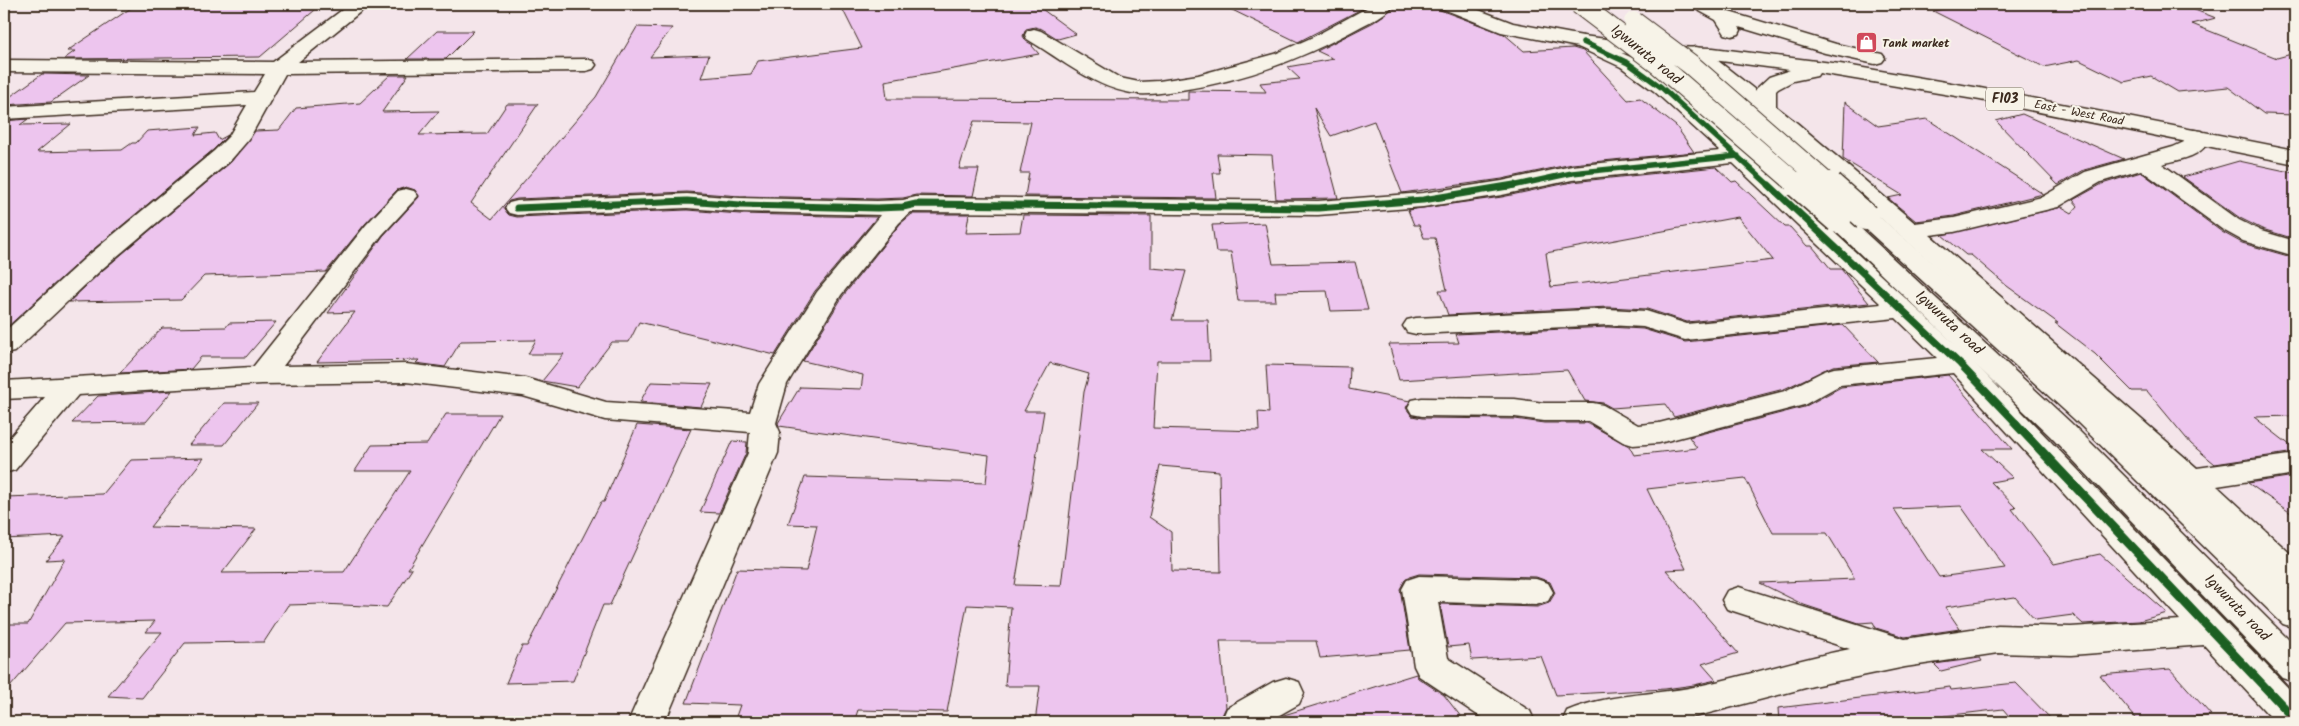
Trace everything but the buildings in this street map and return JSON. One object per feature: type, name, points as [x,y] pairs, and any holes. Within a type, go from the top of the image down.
[{"type":"street","points":[[4,346],[93,264],[222,156],[238,139],[278,68],[361,4]]},
{"type":"street","points":[[1034,35],[1113,82],[1138,88],[1159,87],[1200,81],[1282,58],[1320,41],[1385,4]]},
{"type":"street","points":[[1447,4],[1462,8],[1508,28],[1583,42],[1628,63],[1661,87],[1738,156],[1960,364],[2295,719]]},
{"type":"street","name":"Igwuruta road","points":[[1579,4],[1658,64],[1838,220],[2060,429],[2295,668]]},
{"type":"street","name":"Igwuruta road","points":[[1608,4],[1685,60],[1957,295],[2101,426],[2295,615]]},
{"type":"street","name":"East - West Road","points":[[1700,4],[1723,16],[1832,49],[1974,80],[2295,142]]},
{"type":"street","points":[[1723,16],[1732,29],[1729,39],[1705,53],[1766,109],[1910,231],[2192,479],[2295,577]]},
{"type":"street","name":"East - West Road","points":[[1583,42],[1668,53],[1705,53],[1840,70],[1980,94],[2295,157]]},
{"type":"street","points":[[4,66],[278,68],[586,65]]},
{"type":"street","points":[[1766,109],[1766,89],[1777,80],[1795,74],[1840,70]]},
{"type":"street","points":[[4,113],[260,98]]},
{"type":"street","points":[[1910,231],[1962,223],[2050,202],[2094,177],[2182,152],[2195,146],[2194,136]]},
{"type":"street","points":[[517,208],[687,201],[740,205],[903,207],[926,204],[1318,208],[1423,200],[1502,188],[1572,173],[1738,156]]},
{"type":"street","points":[[2144,162],[2231,226],[2252,236],[2295,249]]},
{"type":"street","points":[[261,375],[374,230],[406,196]]},
{"type":"street","points":[[647,722],[763,453],[765,432],[761,422],[774,384],[830,292],[891,218],[903,207]]},
{"type":"street","points":[[1416,326],[1608,317],[1646,319],[1685,332],[1902,310]]},
{"type":"street","points":[[1422,407],[1515,408],[1544,412],[1592,412],[1633,435],[1658,433],[1794,398],[1834,376],[1960,364]]},
{"type":"street","points":[[4,390],[261,375],[406,373],[525,387],[605,411],[761,422]]},
{"type":"street","points":[[4,463],[70,386]]},
{"type":"street","points":[[2192,479],[2295,464]]},
{"type":"street","points":[[1517,722],[1432,666],[1419,589],[1536,592]]},
{"type":"street","points":[[1739,600],[1905,653]]},
{"type":"street","points":[[1580,722],[1589,718],[1700,712],[1813,671],[1905,653],[1998,639],[2071,641],[2212,631]]},
{"type":"street","points":[[1239,722],[1240,719],[1286,693]]},
{"type":"cycle path","points":[[1583,42],[1628,63],[1661,87],[1738,156],[1960,364],[2295,719]]},
{"type":"cycle path","points":[[517,208],[687,201],[740,205],[877,208],[903,207],[916,204],[1318,208],[1423,200],[1502,188],[1572,173],[1738,156]]},
{"type":"place","name":"Tank market","points":[[1866,43]]}]
